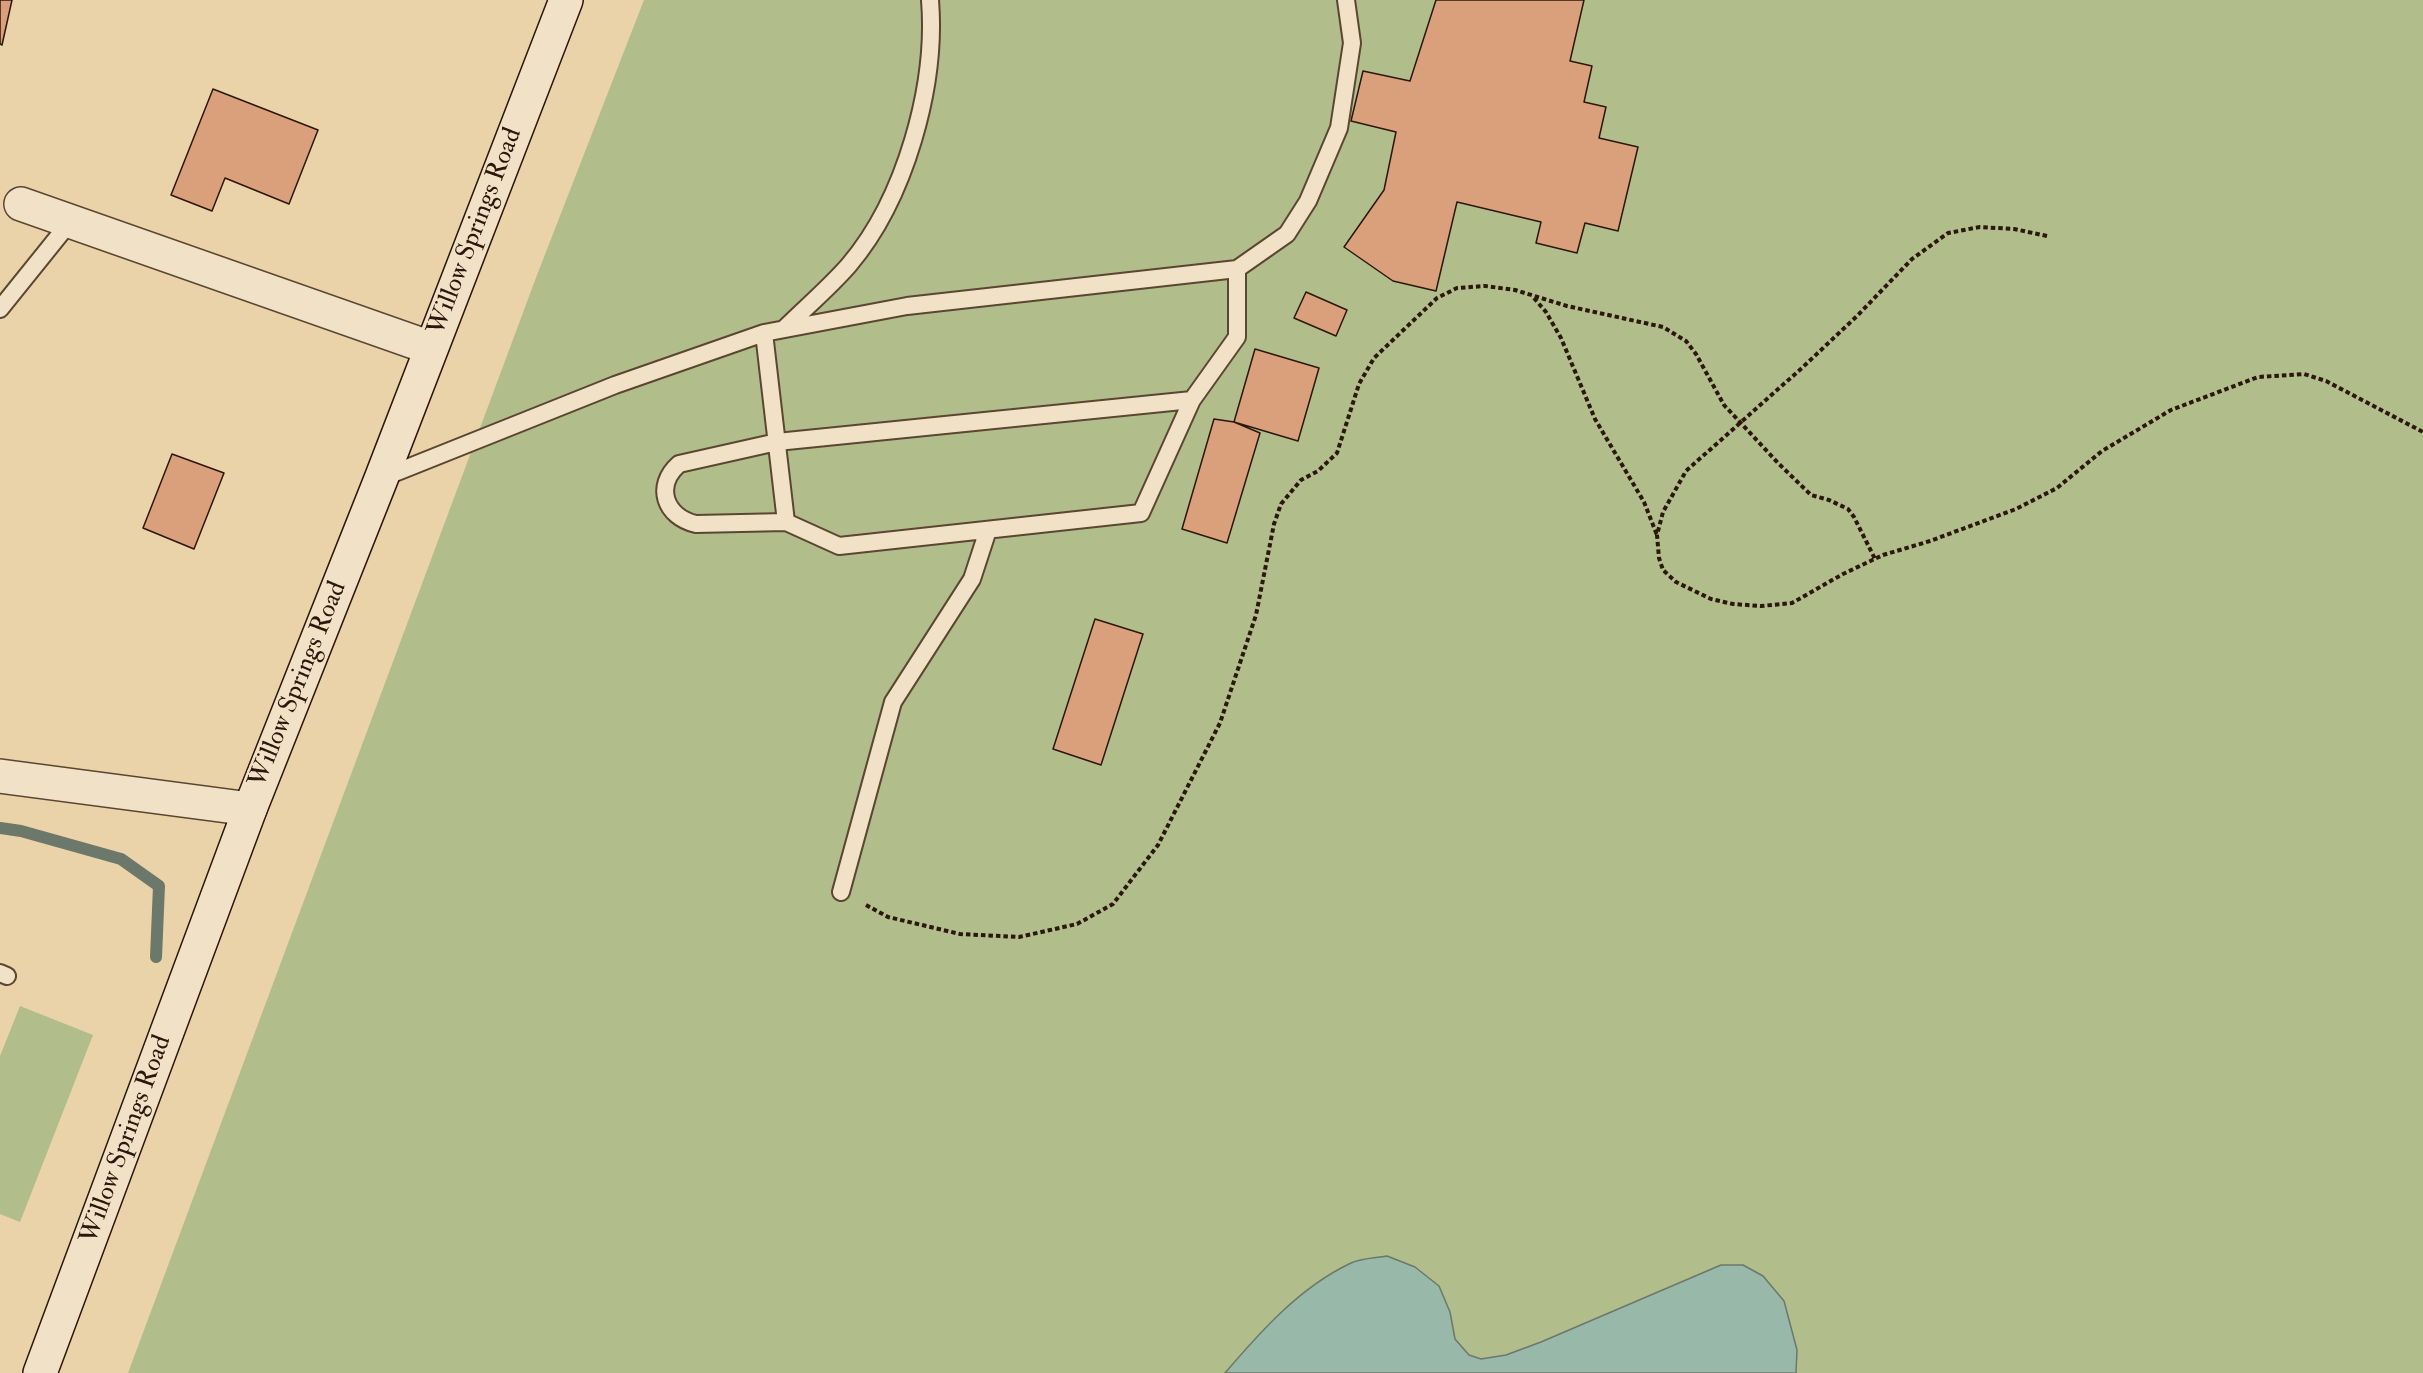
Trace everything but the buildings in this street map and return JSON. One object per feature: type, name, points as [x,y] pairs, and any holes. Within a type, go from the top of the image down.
[{"type":"main road","name":"Willow Springs Road","points":[[40,1373],[250,809],[381,479],[566,0]]},
{"type":"main road","points":[[21,204],[431,348]]},
{"type":"main road","points":[[0,776],[250,809]]},
{"type":"lane","points":[[784,329],[849,264],[886,210],[908,159],[922,103],[932,26],[930,0]]},
{"type":"lane","points":[[381,479],[615,385],[764,333],[907,306],[1237,269],[1287,234],[1308,201],[1340,128],[1352,43],[1346,0]]},
{"type":"lane","points":[[0,309],[70,222]]},
{"type":"lane","points":[[1192,400],[777,442],[679,464],[667,479],[666,500],[677,517],[696,524],[786,522],[839,546],[1141,513],[1192,400],[1237,337],[1237,269]]},
{"type":"lane","points":[[764,333],[786,522]]},
{"type":"lane","points":[[842,892],[893,702],[972,579],[988,530]]},
{"type":"path","points":[[1657,536],[1663,512],[1686,471],[1857,316],[1912,259],[1948,233],[1980,227],[2047,236]]},
{"type":"path","points":[[842,892],[888,917],[960,934],[1019,937],[1077,924],[1113,904],[1158,845],[1220,723],[1256,615],[1274,524],[1281,504],[1301,480],[1318,471],[1337,453],[1359,384],[1374,358],[1437,298],[1457,288],[1485,286],[1663,327],[1676,334],[1686,341],[1696,354],[1724,405],[1740,423],[1811,495],[1848,509],[1875,559]]},
{"type":"path","points":[[1532,296],[1546,312],[1561,338],[1595,419],[1644,502],[1657,536],[1659,558],[1663,570],[1676,582],[1711,598],[1732,604],[1761,606],[1792,603],[1875,559],[2016,509],[2057,488],[2102,451],[2171,410],[2258,377],[2304,374],[2350,392],[2423,432]]},
{"type":"green space","points":[[644,0],[2423,0],[2423,1373],[128,1373],[537,275]]},
{"type":"green space","points":[[20,1006],[93,1035],[20,1222],[0,1214],[0,1056]]},
{"type":"shaded area","points":[[1387,1256],[1415,1267],[1439,1286],[1450,1312],[1455,1339],[1469,1355],[1481,1359],[1506,1355],[1541,1342],[1721,1265],[1743,1265],[1763,1276],[1784,1301],[1797,1350],[1796,1373],[1225,1373],[1282,1311],[1315,1284],[1355,1261]]},
{"type":"waterway","points":[[0,828],[21,831],[121,859],[159,886],[156,957]]}]
